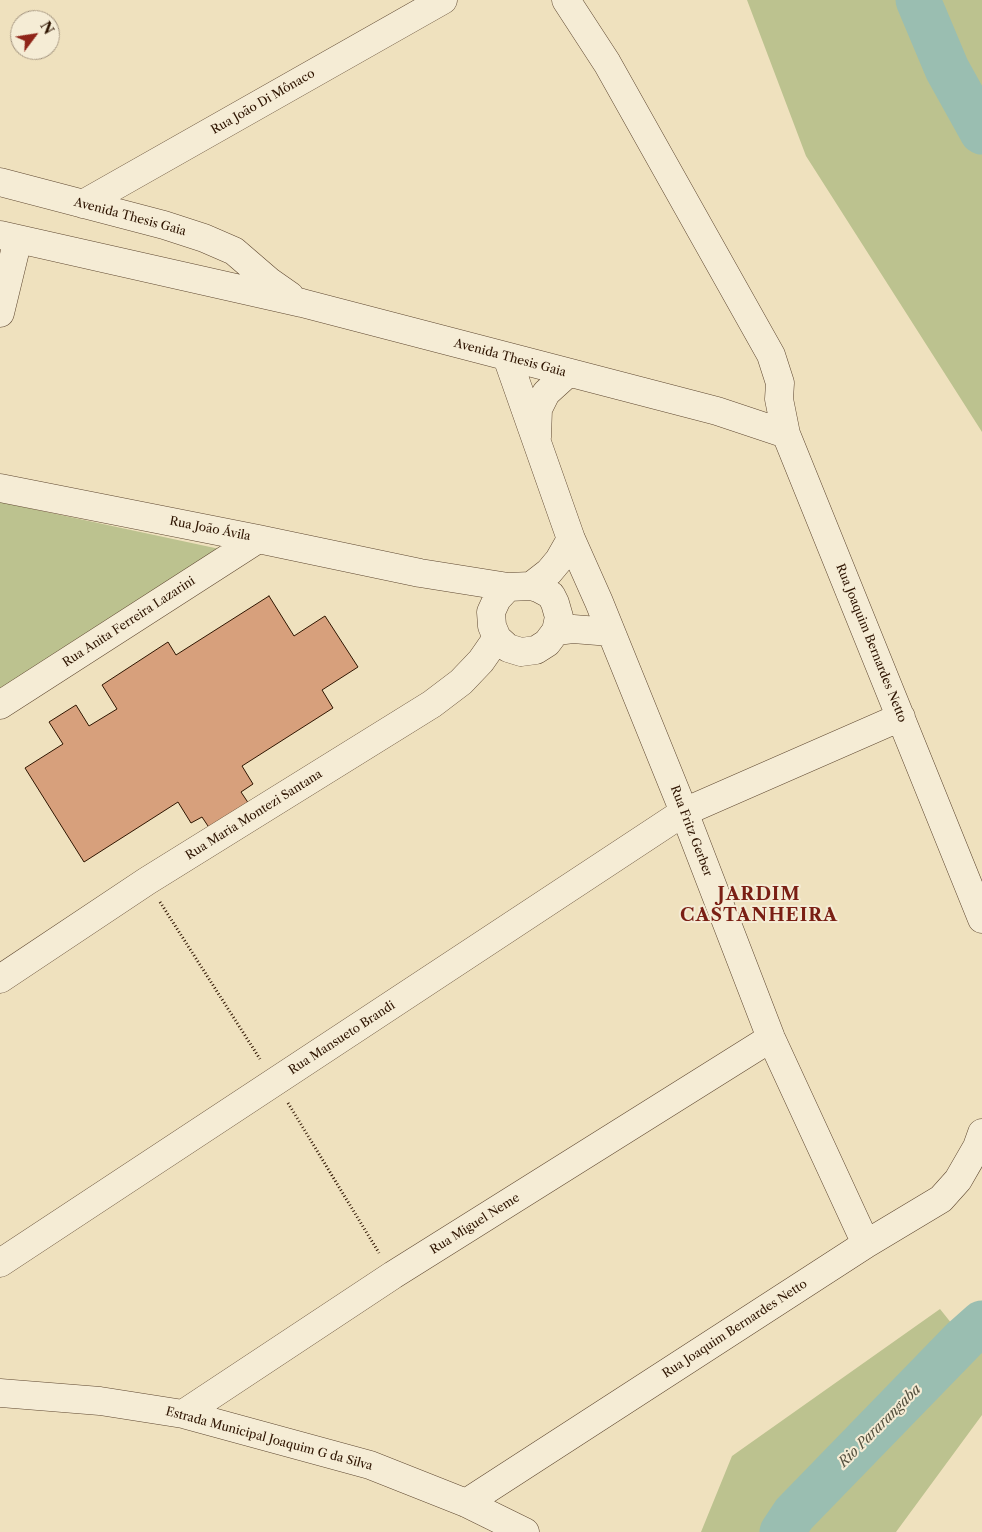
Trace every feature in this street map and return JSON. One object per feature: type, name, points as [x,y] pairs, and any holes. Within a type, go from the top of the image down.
[{"type":"street","name":"Rua João Di Mônaco","points":[[84,204],[442,0]]},
{"type":"street","name":"Rua Joaquim Bernardes Netto","points":[[566,0],[607,63],[771,355],[780,383],[779,399],[786,434],[982,919]]},
{"type":"street","name":"Avenida Thesis Gaia","points":[[0,182],[164,225],[204,238],[234,251],[270,282],[302,303]]},
{"type":"street","name":"Avenida Thesis Gaia","points":[[9,237],[302,303],[717,411],[786,434]]},
{"type":"street","points":[[0,313],[9,237]]},
{"type":"street","name":"Rua Fritz Gerber","points":[[508,357],[571,539],[599,602],[684,812],[771,1038],[866,1244]]},
{"type":"street","name":"Rua Fritz Gerber","points":[[537,441],[538,409],[546,393],[568,373]]},
{"type":"street","name":"Rua João Ávila","points":[[0,488],[420,573],[530,589],[599,602]]},
{"type":"street","name":"Rua Anita Ferreira Lazarini","points":[[0,706],[258,539]]},
{"type":"street","points":[[530,589],[555,603],[559,617],[556,631],[547,643],[536,650],[521,652],[508,648],[497,638],[492,626],[491,612],[496,599],[530,589],[559,560],[571,539]]},
{"type":"street","name":"Rua João Ávila","points":[[420,573],[465,592],[477,599],[491,612]]},
{"type":"street","points":[[556,631],[611,632]]},
{"type":"street","name":"Rua Maria Montezi Santana","points":[[0,979],[147,882],[432,704],[461,682],[481,661],[497,638]]},
{"type":"street","name":"Rua Mansueto Brandi","points":[[0,1263],[684,812],[901,717]]},
{"type":"street","name":"Rua Miguel Neme","points":[[183,1414],[392,1275],[771,1038]]},
{"type":"street","name":"Rua Joaquim Bernardes Netto","points":[[466,1503],[866,1244],[941,1198],[958,1180],[977,1147],[982,1133]]},
{"type":"street","name":"Estrada Municipal Joaquim G da Silva","points":[[0,1393],[100,1401],[183,1414],[370,1464],[466,1503],[525,1532]]},
{"type":"green space","points":[[747,0],[982,0],[982,432],[806,156]]},
{"type":"green space","points":[[0,502],[229,551],[0,692]]},
{"type":"green space","points":[[940,1309],[964,1339],[982,1323],[982,1415],[896,1532],[701,1532],[732,1456]]},
{"type":"building","points":[[269,596],[294,636],[325,616],[358,667],[322,690],[333,708],[242,766],[253,784],[241,792],[249,804],[210,829],[202,817],[191,823],[178,802],[84,862],[25,768],[63,744],[49,722],[76,705],[89,726],[117,709],[102,685],[168,642],[176,655]]},
{"type":"waterway","name":"Rio Pararangaba","points":[[918,0],[947,69],[982,132]]},
{"type":"waterway","name":"Rio Pararangaba","points":[[782,1532],[794,1514],[964,1339],[982,1323]]},
{"type":"district","name":"JARDIM CASTANHEIRA","points":[[759,905]]}]
